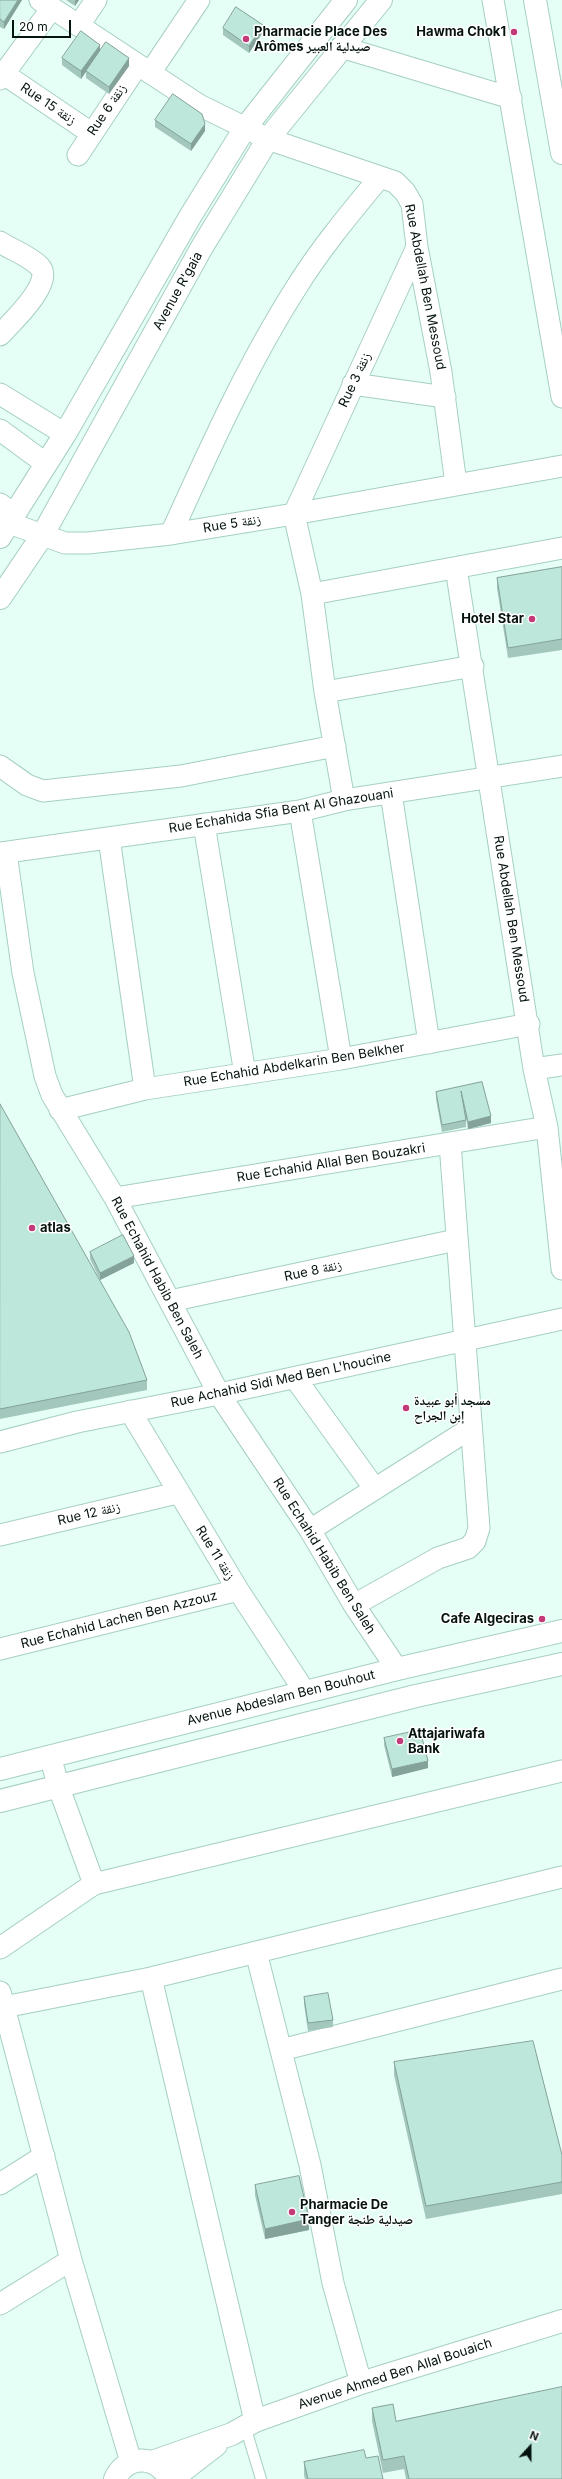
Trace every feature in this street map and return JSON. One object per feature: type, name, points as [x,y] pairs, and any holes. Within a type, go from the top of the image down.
[{"type":"main road","name":"Avenue R'gaia","points":[[6,520],[65,434],[190,215],[245,128],[346,0]]},
{"type":"main road","name":"Avenue R'gaia","points":[[0,598],[42,536],[202,247],[268,139],[341,47],[381,0]]},
{"type":"main road","points":[[536,0],[562,153]]},
{"type":"main road","name":"Avenue Abdeslam Ben Bouhout","points":[[0,1770],[304,1692],[562,1631]]},
{"type":"main road","points":[[0,1801],[59,1788],[416,1696],[562,1664]]},
{"type":"main road","name":"Avenue Ahmed Ben Allal Bouaich","points":[[141,2462],[244,2427],[361,2383],[562,2321]]},
{"type":"main road","name":"Avenue Ahmed Ben Allal Bouaich","points":[[172,2479],[244,2427]]},
{"type":"main road","points":[[116,2479],[124,2466],[141,2462],[163,2470],[168,2479]]},
{"type":"street","points":[[79,25],[96,0]]},
{"type":"street","name":"Rue 6 زنقة","points":[[78,155],[91,133],[199,0]]},
{"type":"street","points":[[493,0],[562,397]]},
{"type":"street","points":[[2,76],[46,4]]},
{"type":"street","name":"Rue Abdellah Ben Messoud","points":[[46,4],[199,105],[268,139],[394,182],[405,192],[412,204],[417,247],[445,397],[456,484]]},
{"type":"street","points":[[341,47],[511,98]]},
{"type":"street","name":"Rue 15 زنقة","points":[[2,76],[91,133]]},
{"type":"street","points":[[171,534],[227,414],[296,287],[349,214],[380,177]]},
{"type":"street","points":[[0,335],[39,290],[43,277],[39,266],[2,246]]},
{"type":"street","name":"Rue 3 زنقة","points":[[294,514],[417,247]]},
{"type":"street","points":[[353,384],[445,397]]},
{"type":"street","points":[[0,394],[65,434]]},
{"type":"street","points":[[0,430],[45,463]]},
{"type":"street","name":"Rue 5 زنقة","points":[[6,520],[42,536],[65,543],[88,543],[171,534],[294,514],[562,466]]},
{"type":"street","points":[[294,514],[312,594],[325,692],[344,800]]},
{"type":"street","points":[[312,594],[562,548]]},
{"type":"street","name":"Rue Abdellah Ben Messoud","points":[[456,568],[473,666],[487,778],[528,1024],[534,1069],[557,1179],[562,1269]]},
{"type":"street","points":[[325,692],[473,666]]},
{"type":"street","points":[[0,766],[27,785],[43,791],[180,776],[335,746]]},
{"type":"street","name":"Rue Echahida Sfia Bent Al Ghazouani","points":[[3,853],[300,811],[344,800],[562,766]]},
{"type":"street","points":[[391,793],[429,1043]]},
{"type":"street","points":[[300,811],[341,1059]]},
{"type":"street","points":[[204,824],[245,1074]]},
{"type":"street","points":[[109,838],[145,1090]]},
{"type":"street","name":"Rue Echahid Habib Ben Saleh","points":[[3,853],[23,973],[45,1076],[60,1110],[115,1198],[219,1394],[310,1530],[354,1605],[397,1669]]},
{"type":"street","name":"Rue Echahid Abdelkarin Ben Belkher","points":[[60,1110],[145,1090],[341,1059],[528,1024]]},
{"type":"street","points":[[534,1069],[562,1066]]},
{"type":"street","name":"Rue Echahid Allal Ben Bouzakri","points":[[115,1198],[547,1127]]},
{"type":"street","points":[[354,1605],[438,1558],[468,1548],[475,1541],[479,1528],[479,1506],[471,1428],[450,1143]]},
{"type":"street","name":"Rue 8 زنقة","points":[[170,1301],[456,1240]]},
{"type":"street","name":"Rue Achahid Sidi Med Ben L'houcine","points":[[0,1442],[76,1422],[295,1378],[562,1319]]},
{"type":"street","points":[[295,1378],[375,1489]]},
{"type":"street","name":"Rue 11 زنقة","points":[[130,1411],[177,1493],[304,1692]]},
{"type":"street","points":[[310,1530],[471,1428]]},
{"type":"street","name":"Rue 12 زنقة","points":[[0,1534],[177,1493]]},
{"type":"street","name":"Rue Echahid Lachen Ben Azzouz","points":[[0,1649],[238,1590]]},
{"type":"street","points":[[50,1756],[59,1788],[94,1884]]},
{"type":"street","points":[[0,1948],[94,1884],[562,1771]]},
{"type":"street","points":[[141,2462],[71,2260],[44,2156],[8,2057],[2,2000],[151,1978],[562,1877]]},
{"type":"street","points":[[256,1952],[310,2165],[333,2283],[361,2383]]},
{"type":"street","points":[[151,1978],[244,2427]]},
{"type":"street","points":[[281,2050],[562,1979]]},
{"type":"street","points":[[0,2184],[44,2156]]},
{"type":"street","points":[[0,2304],[71,2260]]},
{"type":"lane","points":[[244,2427],[261,2479]]},
{"type":"building","points":[[0,0],[18,0],[4,22],[0,19]]},
{"type":"building","points":[[236,7],[263,25],[249,46],[223,28]]},
{"type":"building","points":[[81,31],[100,45],[81,71],[62,58]]},
{"type":"building","points":[[106,42],[129,58],[109,87],[86,71]]},
{"type":"building","points":[[173,94],[202,114],[205,124],[191,144],[155,120]]},
{"type":"building","name":"Hotel Star","points":[[562,567],[562,639],[508,648],[497,578]]},
{"type":"building","points":[[482,1082],[491,1116],[468,1122],[461,1091],[466,1120],[442,1125],[436,1092]]},
{"type":"building","name":"atlas","points":[[0,1104],[129,1332],[147,1380],[0,1409]]},
{"type":"building","points":[[123,1235],[134,1256],[100,1273],[90,1252]]},
{"type":"building","points":[[420,1730],[428,1761],[392,1769],[384,1738]]},
{"type":"building","points":[[328,1993],[333,2020],[308,2023],[304,1997]]},
{"type":"building","points":[[533,2041],[562,2155],[562,2182],[426,2206],[394,2062]]},
{"type":"building","points":[[299,2176],[309,2219],[265,2229],[255,2185]]},
{"type":"building","points":[[562,2387],[562,2479],[409,2479],[404,2456],[383,2460],[372,2408],[393,2404],[396,2421]]},
{"type":"building","points":[[364,2450],[366,2458],[378,2456],[383,2479],[308,2479],[304,2462]]},
{"type":"place","name":"Hawma Chok1","points":[[514,32]]},
{"type":"place","name":"Pharmacie Place Des Arômes صيدلية العبير","points":[[246,39]]},
{"type":"place","name":"Hotel Star","points":[[532,619]]},
{"type":"place","name":"atlas","points":[[32,1228]]},
{"type":"place","name":"مسجد أبو عبيدة إبن الجراح","points":[[406,1408]]},
{"type":"place","name":"Cafe Algeciras","points":[[542,1619]]},
{"type":"place","name":"Attajariwafa Bank","points":[[400,1741]]},
{"type":"place","name":"Pharmacie De Tanger صيدلية طنجة","points":[[292,2212]]}]
